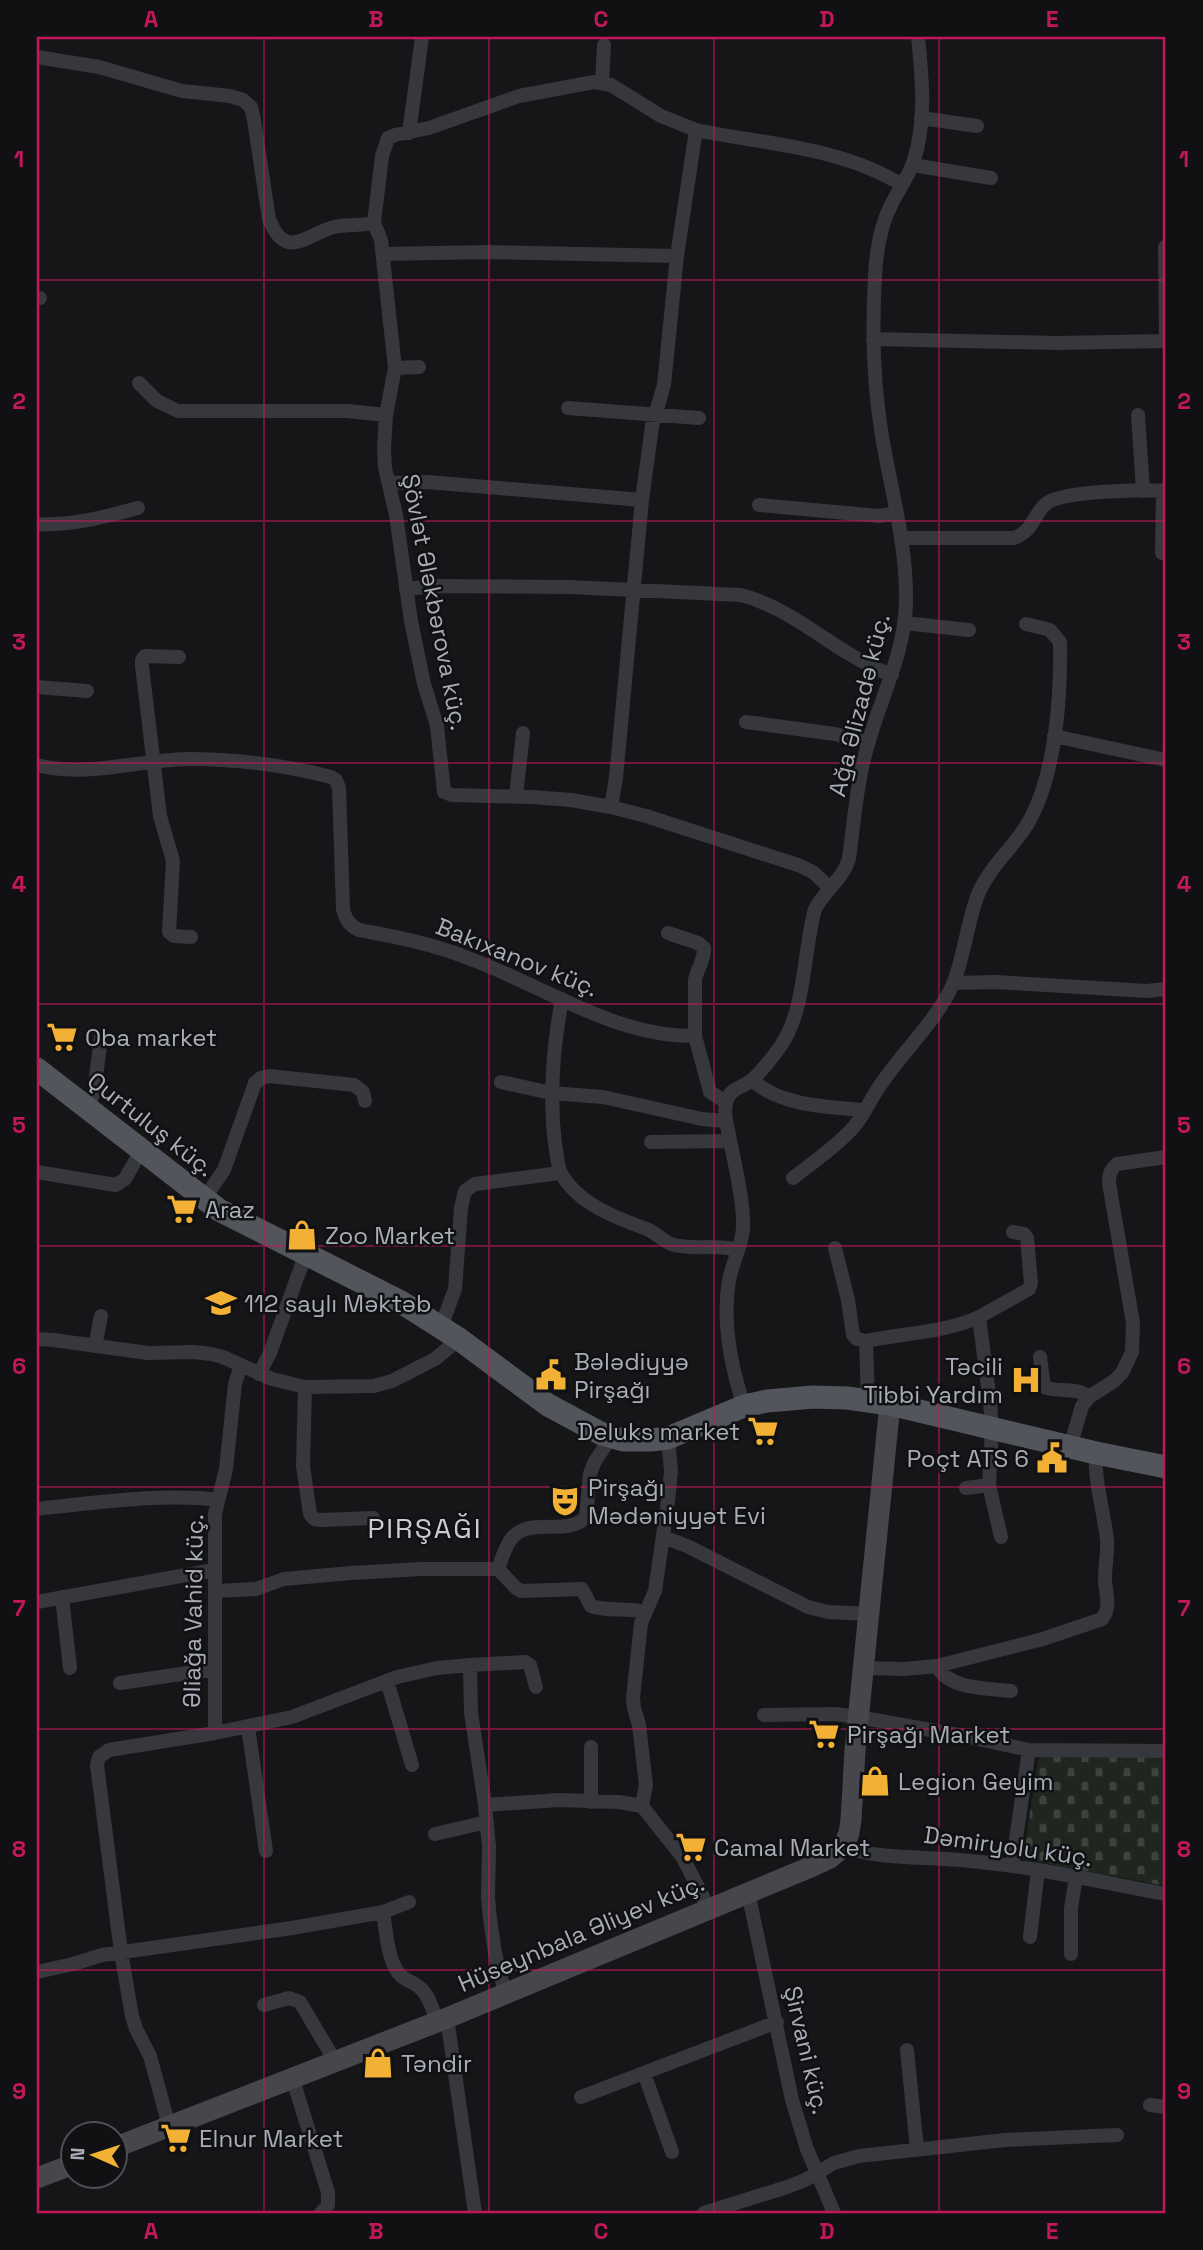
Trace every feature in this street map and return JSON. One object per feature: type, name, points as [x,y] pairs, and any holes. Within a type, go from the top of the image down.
[{"type":"main road","name":"Qurtuluş küç.","points":[[37,1069],[204,1199],[233,1217],[383,1292],[450,1333],[548,1405],[611,1437],[634,1441],[668,1437],[744,1406],[790,1398],[826,1397],[879,1402],[1166,1467]]},
{"type":"street","points":[[408,133],[422,37]]},
{"type":"street","name":"Ağa Əlizadə küç.","points":[[726,1102],[729,1094],[752,1080],[790,1031],[797,1009],[811,922],[821,898],[846,869],[869,742],[900,647],[906,579],[902,538],[880,423],[873,339],[879,241],[890,207],[913,165],[918,146],[921,118],[918,37]]},
{"type":"street","points":[[602,83],[604,45]]},
{"type":"street","points":[[37,57],[99,68],[183,91],[243,100],[251,107],[254,120],[269,219],[274,231],[281,238],[293,243],[304,242],[330,228],[375,219],[385,142],[395,135],[429,128],[539,91],[594,82],[611,85],[661,116],[696,130],[827,155],[867,168],[901,186]]},
{"type":"street","points":[[921,118],[977,126]]},
{"type":"street","points":[[611,807],[642,500],[652,425],[664,385],[677,256],[696,130]]},
{"type":"street","points":[[913,165],[992,178]]},
{"type":"street","name":"Şövlət Ələkbərova küç.","points":[[375,219],[383,254],[395,368],[386,415],[384,448],[424,684],[437,726],[444,792],[452,795],[571,800],[611,807],[798,865],[813,872],[830,888]]},
{"type":"street","points":[[873,339],[1057,343],[1166,340],[1165,247]]},
{"type":"street","points":[[383,254],[489,252],[677,256]]},
{"type":"street","points":[[395,368],[419,367]]},
{"type":"street","points":[[139,383],[165,406],[178,411],[347,411],[386,415]]},
{"type":"street","points":[[568,408],[699,418]]},
{"type":"street","points":[[1138,415],[1143,491]]},
{"type":"street","points":[[389,483],[427,482],[642,500]]},
{"type":"street","points":[[902,538],[1014,538],[1023,535],[1045,505],[1053,500],[1083,494],[1165,490],[1162,553]]},
{"type":"street","points":[[759,505],[878,516],[897,513]]},
{"type":"street","points":[[37,524],[60,526],[79,523],[138,508]]},
{"type":"street","points":[[406,589],[496,586],[741,595],[761,600],[861,661],[892,675]]},
{"type":"street","points":[[904,623],[969,630]]},
{"type":"street","points":[[793,1178],[840,1141],[860,1120],[879,1087],[936,1012],[953,983],[979,893],[992,869],[1027,826],[1035,811],[1054,736],[1060,642],[1050,630],[1026,624]]},
{"type":"street","points":[[179,657],[151,655],[142,660],[160,816],[173,861],[169,932],[174,936],[191,937]]},
{"type":"street","points":[[37,687],[87,691]]},
{"type":"street","points":[[746,722],[835,734],[869,742]]},
{"type":"street","points":[[516,796],[523,733]]},
{"type":"street","points":[[1054,736],[1166,760]]},
{"type":"street","name":"Bakıxanov küç.","points":[[37,765],[82,769],[185,759],[226,761],[281,767],[336,780],[339,788],[343,909],[351,926],[424,943],[468,958],[562,999],[651,1033],[695,1036]]},
{"type":"street","points":[[668,933],[698,943],[704,948],[695,980],[695,1036],[710,1092],[726,1102],[725,1121],[744,1220],[729,1283],[727,1318],[734,1369],[744,1406]]},
{"type":"street","points":[[953,983],[995,982],[1147,991],[1166,989]]},
{"type":"street","points":[[562,999],[551,1093],[560,1173],[583,1198],[626,1222],[651,1230],[671,1244],[685,1247],[720,1246],[738,1250]]},
{"type":"street","points":[[87,1107],[94,1093],[102,1037]]},
{"type":"street","points":[[204,1199],[224,1170],[256,1083],[261,1078],[269,1076],[354,1085],[363,1092],[365,1101]]},
{"type":"street","points":[[752,1080],[761,1089],[785,1098],[865,1110]]},
{"type":"street","points":[[502,1082],[551,1093],[603,1097],[702,1119],[725,1121]]},
{"type":"street","points":[[651,1142],[730,1141]]},
{"type":"street","points":[[37,1172],[116,1185],[125,1178],[142,1149]]},
{"type":"street","points":[[1070,1447],[1082,1406],[1089,1397],[1122,1373],[1132,1352],[1134,1338],[1109,1174],[1117,1164],[1166,1157]]},
{"type":"street","points":[[37,1339],[148,1353],[211,1354],[287,1384],[305,1387],[374,1386],[392,1381],[435,1359],[450,1333],[461,1208],[465,1191],[475,1184],[560,1173]]},
{"type":"street","points":[[835,1248],[848,1300],[853,1335],[856,1339],[866,1341],[963,1324],[1030,1289],[1027,1238],[1024,1234],[1013,1232]]},
{"type":"street","points":[[259,1374],[270,1353],[306,1253]]},
{"type":"street","points":[[95,1346],[101,1316]]},
{"type":"street","points":[[979,1317],[992,1429],[989,1485],[1000,1537]]},
{"type":"street","points":[[843,1847],[851,1820],[869,1614],[879,1402],[866,1341]]},
{"type":"street","points":[[1040,1357],[1044,1387],[1049,1390],[1075,1390],[1089,1397]]},
{"type":"street","name":"Əliağa Vahid küç.","points":[[215,1733],[214,1527],[217,1500],[226,1469],[235,1384],[241,1365]]},
{"type":"street","points":[[305,1387],[303,1466],[310,1514],[314,1519],[321,1520],[373,1518]]},
{"type":"street","points":[[498,1569],[510,1540],[521,1531],[578,1524],[586,1517],[590,1474],[611,1437]]},
{"type":"street","points":[[642,1806],[646,1786],[633,1698],[639,1637],[645,1612],[655,1591],[671,1484],[668,1437]]},
{"type":"street","points":[[864,1668],[937,1666],[1043,1639],[1102,1619],[1108,1607],[1105,1576],[1107,1541],[1096,1478],[1096,1453]]},
{"type":"street","points":[[967,1488],[989,1485]]},
{"type":"street","points":[[37,1509],[140,1500],[217,1500]]},
{"type":"street","points":[[663,1537],[694,1549],[808,1607],[828,1612],[869,1614]]},
{"type":"street","points":[[215,1591],[256,1589],[284,1579],[351,1573],[498,1569],[521,1591],[582,1590],[591,1606],[602,1610],[624,1608],[645,1612]]},
{"type":"street","points":[[37,1602],[214,1570]]},
{"type":"street","points":[[62,1597],[70,1668]]},
{"type":"street","points":[[169,2126],[150,2056],[136,2029],[121,1952],[98,1784],[99,1757],[109,1750],[248,1727],[314,1710],[387,1681],[437,1668],[525,1662],[530,1665],[536,1686]]},
{"type":"street","points":[[470,1665],[471,1713],[489,1847],[490,1919],[505,1993]]},
{"type":"street","points":[[937,1666],[941,1674],[951,1681],[1011,1691]]},
{"type":"street","points":[[120,1683],[215,1669]]},
{"type":"street","points":[[387,1681],[412,1765]]},
{"type":"street","points":[[764,1715],[835,1714],[858,1717],[964,1735],[1029,1750],[1166,1751]]},
{"type":"street","points":[[248,1727],[265,1851]]},
{"type":"street","points":[[591,1747],[591,1802]]},
{"type":"street","points":[[1012,1866],[1029,1750]]},
{"type":"street","points":[[485,1805],[559,1800],[619,1802],[642,1806],[683,1858],[709,1909]]},
{"type":"street","points":[[435,1835],[487,1822]]},
{"type":"street","name":"Dəmiryolu küç.","points":[[843,1847],[873,1855],[922,1856],[1012,1866],[1166,1894]]},
{"type":"street","name":"Hüseynbala Əliyev küç.","points":[[130,2141],[442,2020],[821,1862],[843,1847]]},
{"type":"street","points":[[1030,1937],[1038,1870]]},
{"type":"street","points":[[1071,1954],[1071,1908],[1076,1877]]},
{"type":"street","name":"Şirvani küç.","points":[[748,1892],[796,2112],[834,2213]]},
{"type":"street","points":[[37,1972],[121,1952],[383,1912],[409,1902]]},
{"type":"street","points":[[383,1912],[388,1945],[396,1971],[402,1978],[420,1987],[442,2020],[475,2213]]},
{"type":"street","points":[[264,2005],[289,1998],[300,2002],[335,2061]]},
{"type":"street","points":[[581,2097],[777,2022]]},
{"type":"street","points":[[907,2050],[917,2149]]},
{"type":"street","points":[[644,2073],[672,2152]]},
{"type":"street","points":[[292,2077],[328,2192],[328,2205],[321,2213]]},
{"type":"street","points":[[1150,2105],[1166,2107]]},
{"type":"street","points":[[704,2213],[787,2187],[834,2163],[859,2156],[1005,2140],[1117,2135]]},
{"type":"street","points":[[37,2178],[60,2169]]},
{"type":"green space","points":[[1046,1754],[1166,1755],[1166,1886],[1023,1859],[1038,1760]]},
{"type":"place","name":"Oba market","points":[[62,1037]]},
{"type":"place","name":"Araz","points":[[182,1209]]},
{"type":"place","name":"Zoo Market","points":[[302,1235]]},
{"type":"place","name":"112 saylı Məktəb","points":[[221,1303]]},
{"type":"place","name":"Bələdiyyə Pirşağı","points":[[551,1375]]},
{"type":"place","name":"Təcili Tibbi Yardım","points":[[1026,1380]]},
{"type":"place","name":"Deluks market","points":[[763,1431]]},
{"type":"place","name":"Poçt ATS 6","points":[[1052,1458]]},
{"type":"place","name":"Pirşağı Mədəniyyət Evi","points":[[565,1501]]},
{"type":"place","name":"Pirşağı Market","points":[[824,1734]]},
{"type":"place","name":"Legion Geyim","points":[[875,1781]]},
{"type":"place","name":"Camal Market","points":[[691,1847]]},
{"type":"place","name":"Təndir","points":[[378,2063]]},
{"type":"place","name":"Elnur Market","points":[[176,2138]]},
{"type":"district","name":"PIRŞAĞI","points":[[425,1528]]}]
